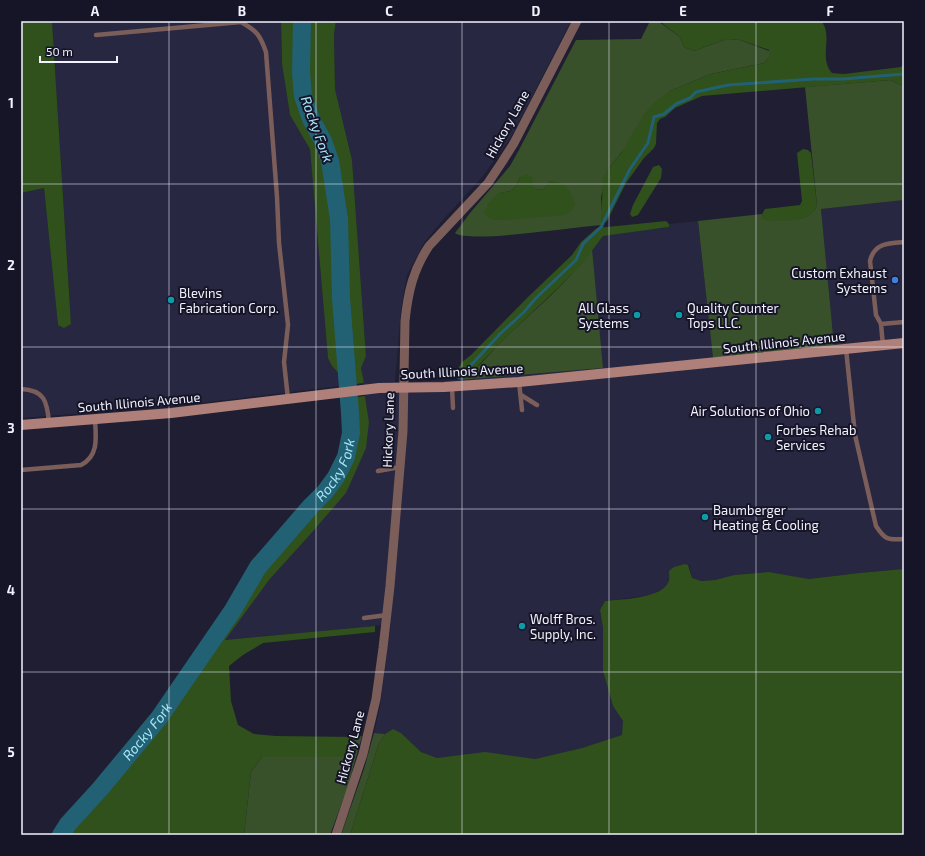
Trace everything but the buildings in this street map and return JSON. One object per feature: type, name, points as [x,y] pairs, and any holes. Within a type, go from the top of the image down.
[{"type":"main road","name":"South Illinois Avenue","points":[[21,425],[170,413],[374,388],[452,387],[519,382],[904,343]]},
{"type":"street","name":"Hickory Lane","points":[[336,835],[358,772],[373,714],[379,680],[387,615],[400,468],[404,412],[403,388],[405,321],[412,280],[422,257],[435,239],[488,183],[502,162],[514,143],[577,21]]},
{"type":"lane","points":[[96,35],[241,22],[253,29],[261,39],[266,52],[279,243],[288,325],[284,362],[288,399]]},
{"type":"lane","points":[[883,346],[881,324],[876,315],[870,261],[871,256],[878,247],[883,244],[904,242]]},
{"type":"lane","points":[[881,324],[904,322]]},
{"type":"lane","points":[[846,349],[855,435],[876,526],[881,535],[890,540],[904,539]]},
{"type":"lane","points":[[519,382],[522,410]]},
{"type":"lane","points":[[452,387],[453,408]]},
{"type":"lane","points":[[21,389],[35,391],[42,396],[48,407],[49,422]]},
{"type":"lane","points":[[521,395],[538,404]]},
{"type":"lane","points":[[21,470],[81,465],[87,462],[92,456],[95,448],[95,419]]},
{"type":"lane","points":[[378,471],[400,468]]},
{"type":"lane","points":[[364,618],[387,615]]},
{"type":"shaded area","points":[[52,21],[281,21],[282,64],[290,115],[310,148],[328,357],[332,366],[340,375],[340,386],[176,406],[21,418],[21,193],[44,188],[58,325],[71,323]]},
{"type":"shaded area","points":[[336,21],[571,21],[510,139],[483,176],[424,243],[407,275],[401,309],[395,382],[460,380],[603,368],[592,248],[603,236],[607,234],[665,228],[669,227],[669,224],[698,221],[713,358],[834,345],[821,209],[904,200],[904,569],[809,579],[769,572],[734,575],[715,580],[701,581],[692,578],[689,565],[669,578],[668,584],[664,588],[650,595],[605,601],[600,610],[603,628],[603,671],[613,706],[623,721],[623,735],[582,748],[535,759],[454,756],[437,758],[421,752],[401,733],[393,729],[385,734],[374,733],[380,706],[391,623],[375,626],[224,640],[269,580],[307,538],[369,422],[361,368],[366,356],[352,160],[335,89],[334,34]]},
{"type":"green space","points":[[21,21],[52,21],[71,324],[64,328],[58,325],[44,188],[21,193]]},
{"type":"green space","points":[[281,21],[336,21],[334,34],[335,89],[352,160],[366,356],[361,368],[364,383],[340,386],[340,375],[332,366],[328,358],[310,149],[290,115],[282,64]]},
{"type":"green space","points":[[650,21],[658,21],[680,37],[684,47],[694,51],[727,39],[740,40],[769,51],[769,57],[764,63],[711,74],[670,91],[609,168],[601,197],[601,221],[603,225],[502,236],[465,236],[455,233],[510,166],[576,40],[641,39]],"holes":[[[520,177],[535,189],[543,190],[551,181],[566,215],[499,192],[507,192],[513,189],[517,185]]]},
{"type":"green space","points":[[663,21],[821,21],[825,27],[827,40],[826,61],[832,73],[844,74],[901,67],[904,64],[904,85],[898,84],[891,80],[702,96],[675,108],[657,123],[656,144],[654,148],[644,158],[626,183],[607,221],[603,223],[601,221],[603,178],[621,153],[645,113],[655,102],[670,91],[711,74],[764,63],[769,57],[769,50],[740,40],[727,39],[694,51],[684,47],[680,37],[663,24]]},
{"type":"green space","points":[[891,80],[898,84],[904,85],[904,200],[821,209],[834,345],[713,358],[698,221],[762,214],[764,219],[778,220],[794,220],[808,216],[817,205],[805,87]]},
{"type":"green space","points":[[803,149],[808,150],[811,153],[817,205],[814,211],[803,218],[796,220],[768,221],[764,219],[762,214],[765,209],[800,205],[802,201],[797,153]]},
{"type":"green space","points":[[659,165],[662,169],[661,178],[638,215],[632,217],[630,214],[633,205],[653,167]]},
{"type":"green space","points":[[527,174],[533,178],[532,185],[535,189],[543,190],[551,181],[564,185],[570,191],[575,204],[572,210],[566,215],[500,220],[492,220],[487,217],[484,212],[489,203],[499,192],[510,191],[517,185],[520,177]]},
{"type":"green space","points":[[666,221],[669,224],[669,227],[603,236],[581,265],[477,367],[464,376],[457,375],[456,372],[462,362],[471,355],[572,255],[581,242],[597,228]]},
{"type":"green space","points":[[592,248],[603,368],[460,380],[460,376],[467,375],[473,371],[573,273]]},
{"type":"green space","points":[[365,396],[369,422],[366,448],[346,493],[269,580],[225,640],[375,626],[375,632],[263,643],[243,655],[229,666],[231,701],[238,725],[254,734],[276,736],[357,737],[353,753],[348,757],[262,757],[251,772],[244,835],[61,835],[68,824],[100,789],[159,718],[233,610],[258,567],[325,492],[336,477],[346,457],[351,433],[349,398]]},
{"type":"green space","points":[[685,564],[688,565],[692,578],[701,581],[715,580],[734,575],[769,572],[809,579],[904,569],[904,835],[350,835],[379,743],[385,734],[393,729],[401,733],[421,752],[437,758],[485,752],[535,759],[582,748],[622,735],[623,721],[613,706],[603,671],[603,628],[600,610],[605,601],[630,599],[657,592],[668,583],[669,571],[674,567]]},
{"type":"green space","points":[[374,733],[385,734],[379,743],[350,835],[341,835],[364,769]]},
{"type":"green space","points":[[362,736],[347,789],[330,835],[244,835],[251,772],[262,757],[348,757],[353,753],[357,737]]},
{"type":"waterway","name":"Rocky Fork","points":[[61,835],[68,824],[100,789],[159,718],[233,610],[258,567],[325,492],[336,477],[346,457],[351,433],[341,298],[339,219],[330,161],[323,141],[311,119],[303,96],[301,73],[302,21]]},
{"type":"waterway","points":[[602,225],[630,169],[648,143],[654,117],[664,114],[676,104],[690,98],[696,92],[728,85],[904,74]]},
{"type":"waterway","points":[[459,378],[500,334],[576,260],[583,244],[602,226]]},
{"type":"place","name":"Custom Exhaust Systems","points":[[895,280]]},
{"type":"place","name":"Blevins Fabrication Corp.","points":[[171,300]]},
{"type":"place","name":"All Glass Systems","points":[[637,315]]},
{"type":"place","name":"Quality Counter Tops LLC.","points":[[679,315]]},
{"type":"place","name":"Air Solutions of Ohio","points":[[818,411]]},
{"type":"place","name":"Forbes Rehab Services","points":[[768,437]]},
{"type":"place","name":"Baumberger Heating & Cooling","points":[[705,517]]},
{"type":"place","name":"Wolff Bros. Supply, Inc.","points":[[522,626]]}]
